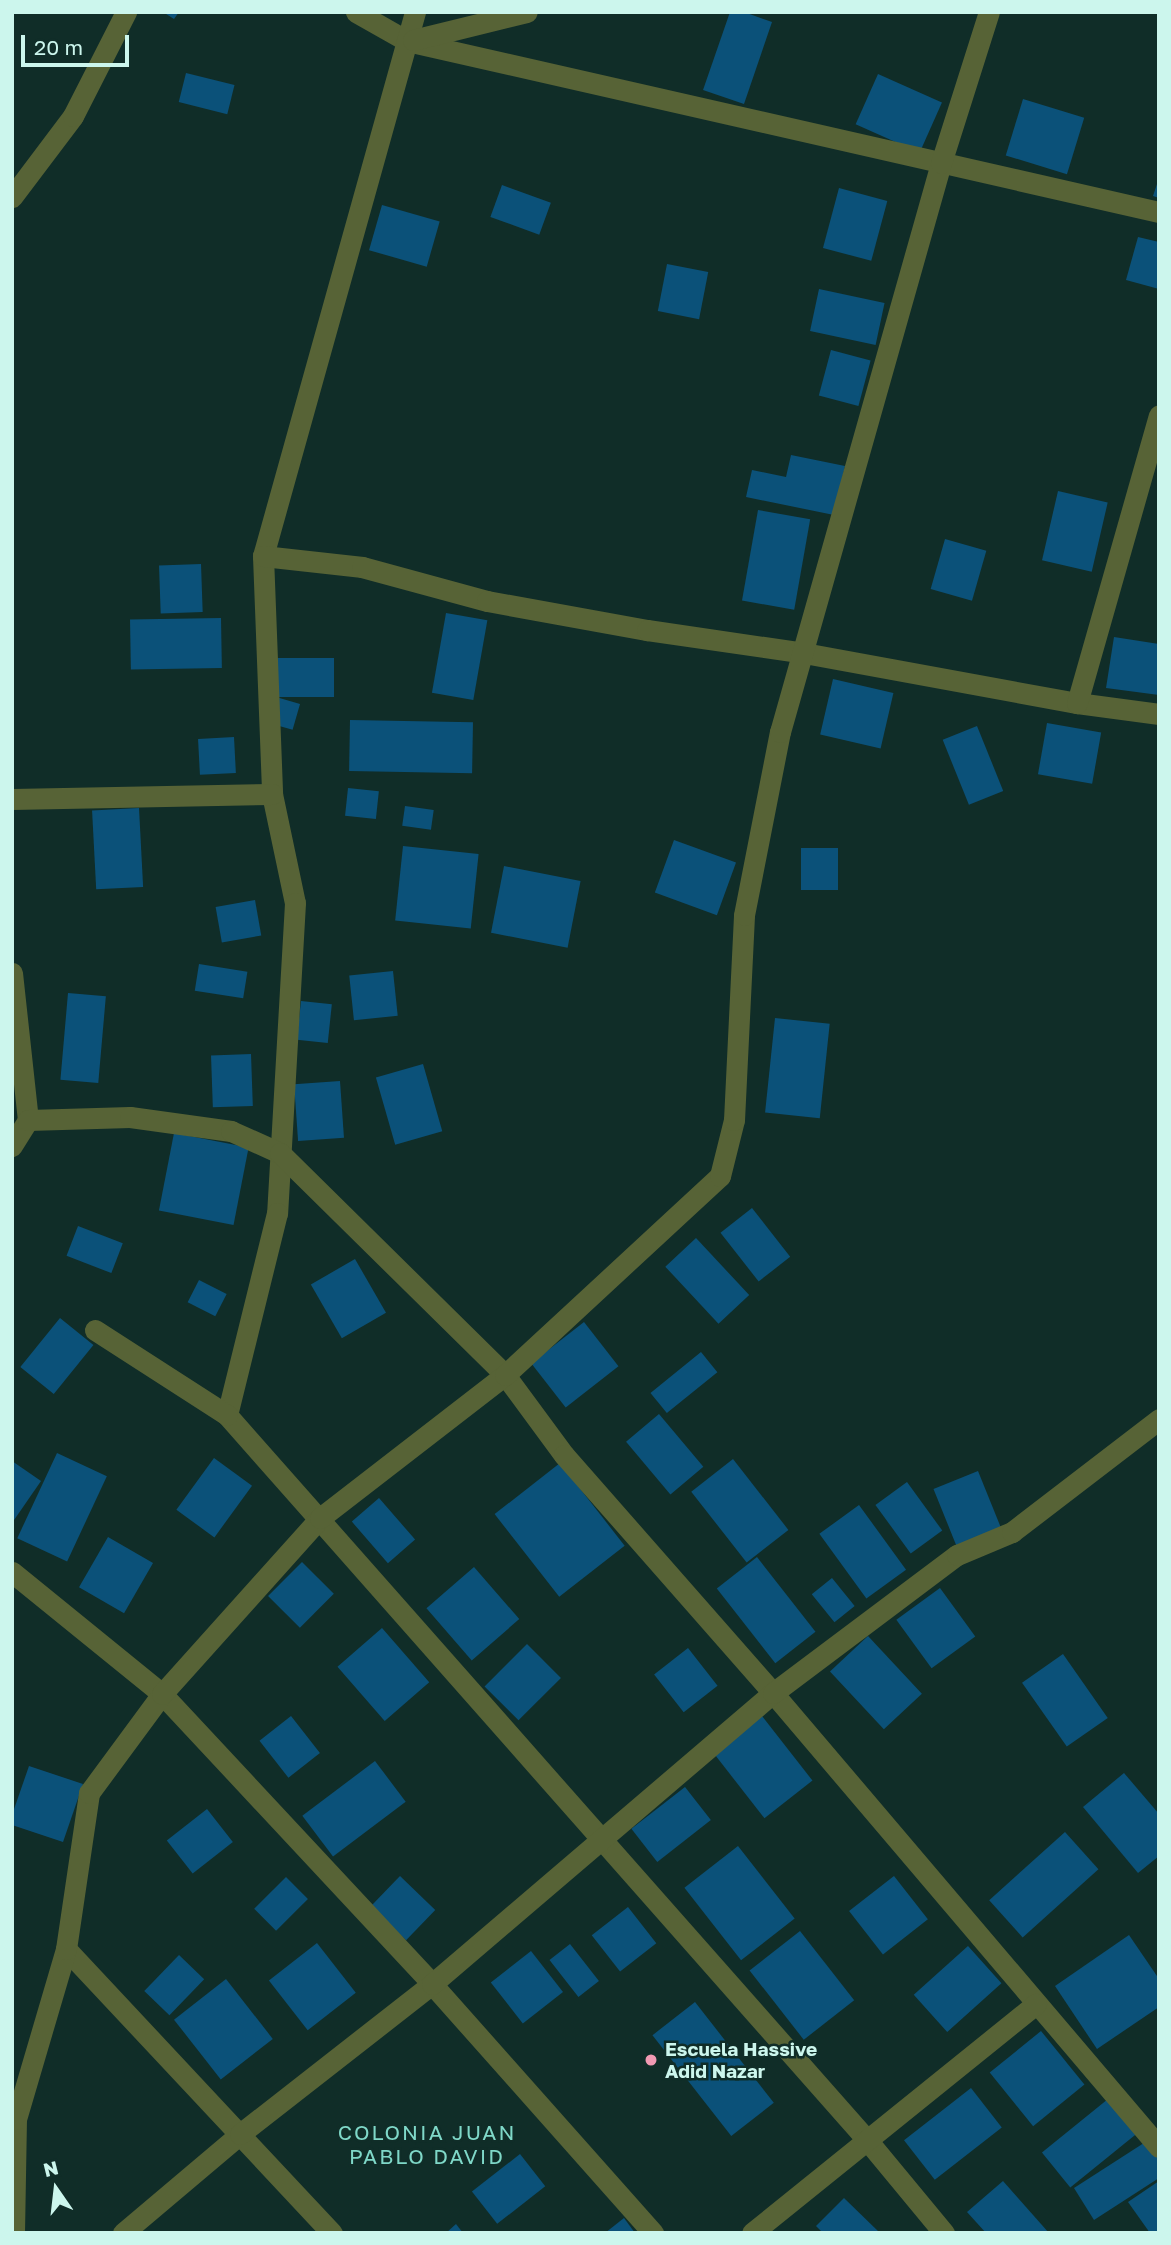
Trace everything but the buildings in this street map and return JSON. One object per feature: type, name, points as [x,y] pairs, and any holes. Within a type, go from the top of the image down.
[{"type":"street","points":[[12,197],[74,116],[126,12]]},
{"type":"street","points":[[356,12],[407,41],[1159,212]]},
{"type":"street","points":[[227,1415],[276,1213],[295,903],[272,794],[263,556],[415,12]]},
{"type":"street","points":[[407,41],[527,12]]},
{"type":"street","points":[[14,2233],[16,2119],[66,1949],[89,1793],[162,1694],[320,1518],[505,1375],[720,1176],[734,1119],[744,915],[780,732],[941,163],[989,12]]},
{"type":"street","points":[[1077,703],[1159,415]]},
{"type":"street","points":[[263,556],[362,567],[487,601],[647,630],[804,653],[1077,703],[1159,714]]},
{"type":"street","points":[[12,799],[272,794]]},
{"type":"street","points":[[12,973],[28,1120],[12,1146]]},
{"type":"street","points":[[28,1120],[130,1117],[231,1131],[280,1153],[505,1375],[564,1455],[773,1693],[1159,2147]]},
{"type":"street","points":[[95,1331],[227,1415],[867,2140],[944,2233]]},
{"type":"street","points":[[123,2233],[240,2134],[432,1984],[604,1840],[773,1693],[957,1555],[1012,1532],[1159,1419]]},
{"type":"street","points":[[12,1572],[162,1694],[432,1984],[653,2233]]},
{"type":"street","points":[[66,1949],[332,2233]]},
{"type":"street","points":[[752,2233],[1035,2004]]},
{"type":"place","name":"Escuela Hassive Adid Nazar","points":[[651,2060]]},
{"type":"district","name":"COLONIA JUAN PABLO DAVID","points":[[427,2144]]}]
